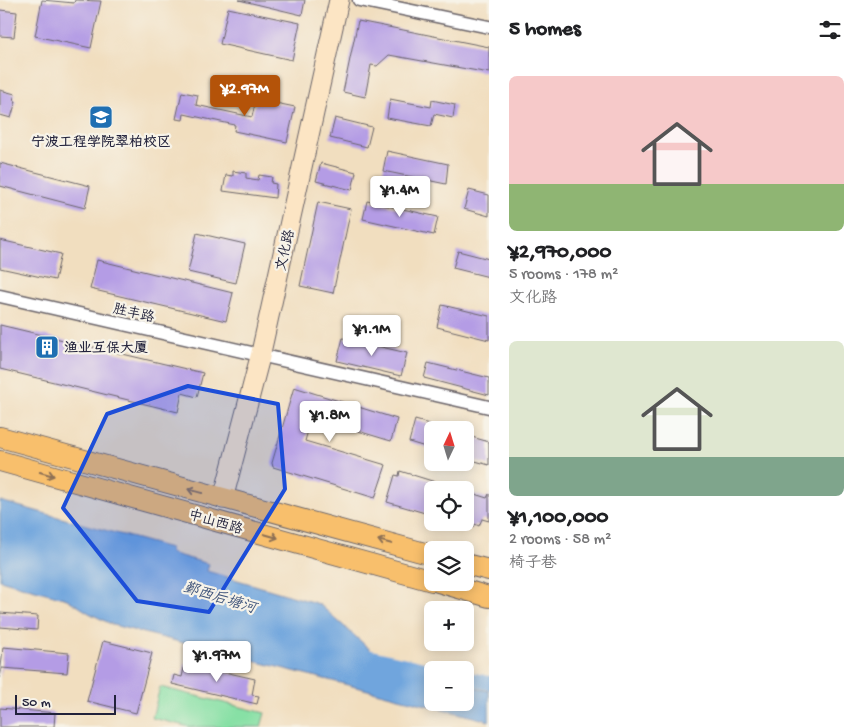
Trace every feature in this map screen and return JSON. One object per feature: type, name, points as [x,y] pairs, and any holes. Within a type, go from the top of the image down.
[{"type":"main road","name":"中山西路","points":[[0,437],[424,553]]},
{"type":"main road","name":"中山西路","points":[[0,460],[424,579]]},
{"type":"main road","points":[[474,566],[489,570]]},
{"type":"main road","points":[[469,591],[489,597]]},
{"type":"street","name":"文化路","points":[[223,499],[260,357],[339,0]]},
{"type":"street","points":[[359,0],[489,27]]},
{"type":"street","name":"胜丰路","points":[[0,296],[260,357],[489,407]]},
{"type":"highlighted area","points":[[188,386],[278,404],[285,489],[209,612],[137,601],[63,508],[107,414]]},
{"type":"green space","points":[[160,687],[265,713],[261,727],[190,727],[152,718]]},
{"type":"water","points":[[0,501],[170,548],[170,553],[209,564],[207,571],[319,604],[383,661],[424,674],[424,704],[113,625],[67,599],[0,580]]},
{"type":"water","points":[[474,688],[489,691],[489,721],[450,711],[474,711]]},
{"type":"building","points":[[42,0],[74,3],[75,0],[101,1],[91,48],[35,36]]},
{"type":"building","points":[[239,0],[305,0],[302,15]]},
{"type":"building","points":[[228,8],[300,23],[292,60],[220,44]]},
{"type":"building","points":[[0,10],[17,12],[14,37],[0,36]]},
{"type":"building","points":[[358,21],[489,47],[489,73],[389,55],[377,66],[371,65],[365,97],[343,92]]},
{"type":"building","points":[[0,90],[15,94],[13,100],[16,101],[11,118],[0,115]]},
{"type":"building","points":[[182,92],[198,95],[196,105],[252,117],[256,99],[295,107],[287,142],[234,131],[235,125],[184,114],[183,120],[176,119]]},
{"type":"building","points":[[390,99],[431,107],[432,100],[455,105],[453,118],[434,114],[431,126],[387,118]]},
{"type":"building","points":[[335,118],[372,127],[367,147],[330,138]]},
{"type":"building","points":[[387,151],[448,164],[446,184],[383,171]]},
{"type":"building","points":[[0,163],[90,186],[85,208],[0,186]]},
{"type":"building","points":[[321,163],[356,172],[352,190],[316,181]]},
{"type":"building","points":[[233,171],[246,173],[246,178],[258,180],[259,175],[272,177],[271,183],[276,184],[275,198],[223,191],[226,175],[233,176]]},
{"type":"building","points":[[469,190],[489,195],[489,216],[464,209]]},
{"type":"building","points":[[367,201],[438,217],[434,235],[363,219]]},
{"type":"building","points":[[318,202],[351,209],[333,293],[300,286]]},
{"type":"building","points":[[197,233],[245,244],[236,283],[188,272]]},
{"type":"building","points":[[0,240],[61,254],[55,280],[0,268]]},
{"type":"building","points":[[458,251],[489,259],[489,277],[453,268]]},
{"type":"building","points":[[97,260],[233,293],[226,321],[90,289]]},
{"type":"building","points":[[442,305],[489,316],[489,340],[437,327]]},
{"type":"building","name":"渔业互保大厦","points":[[0,325],[203,373],[197,397],[182,393],[178,412],[0,369]]},
{"type":"building","points":[[343,338],[407,353],[401,376],[337,361]]},
{"type":"building","points":[[428,363],[489,378],[489,395],[424,378]]},
{"type":"building","points":[[294,387],[397,419],[391,441],[312,417],[305,441],[386,465],[375,498],[273,467],[272,463]]},
{"type":"building","points":[[415,420],[424,423],[424,447],[409,442]]},
{"type":"building","points":[[474,438],[489,442],[489,465],[474,461]]},
{"type":"building","points":[[400,471],[432,481],[424,481],[424,513],[387,502],[395,475],[399,476]]},
{"type":"building","points":[[474,494],[487,498],[489,494],[489,521],[482,519],[479,526],[475,524],[474,527]]},
{"type":"building","points":[[0,613],[38,616],[37,630],[0,627]]},
{"type":"building","points":[[103,641],[152,653],[136,713],[87,701]]},
{"type":"building","points":[[3,647],[69,653],[67,673],[2,668],[0,678]]},
{"type":"building","points":[[185,663],[255,679],[252,695],[259,696],[257,704],[172,684],[174,675],[182,677]]},
{"type":"building","points":[[0,708],[55,713],[54,727],[0,727]]},
{"type":"waterway","name":"鄞西后塘河","points":[[363,655],[424,669]]},
{"type":"waterway","name":"鄞西后塘河","points":[[474,680],[489,683]]},
{"type":"place","name":"宁波工程学院翠柏校区","points":[[101,117]]},
{"type":"place","name":"渔业互保大厦","points":[[47,347]]}]
